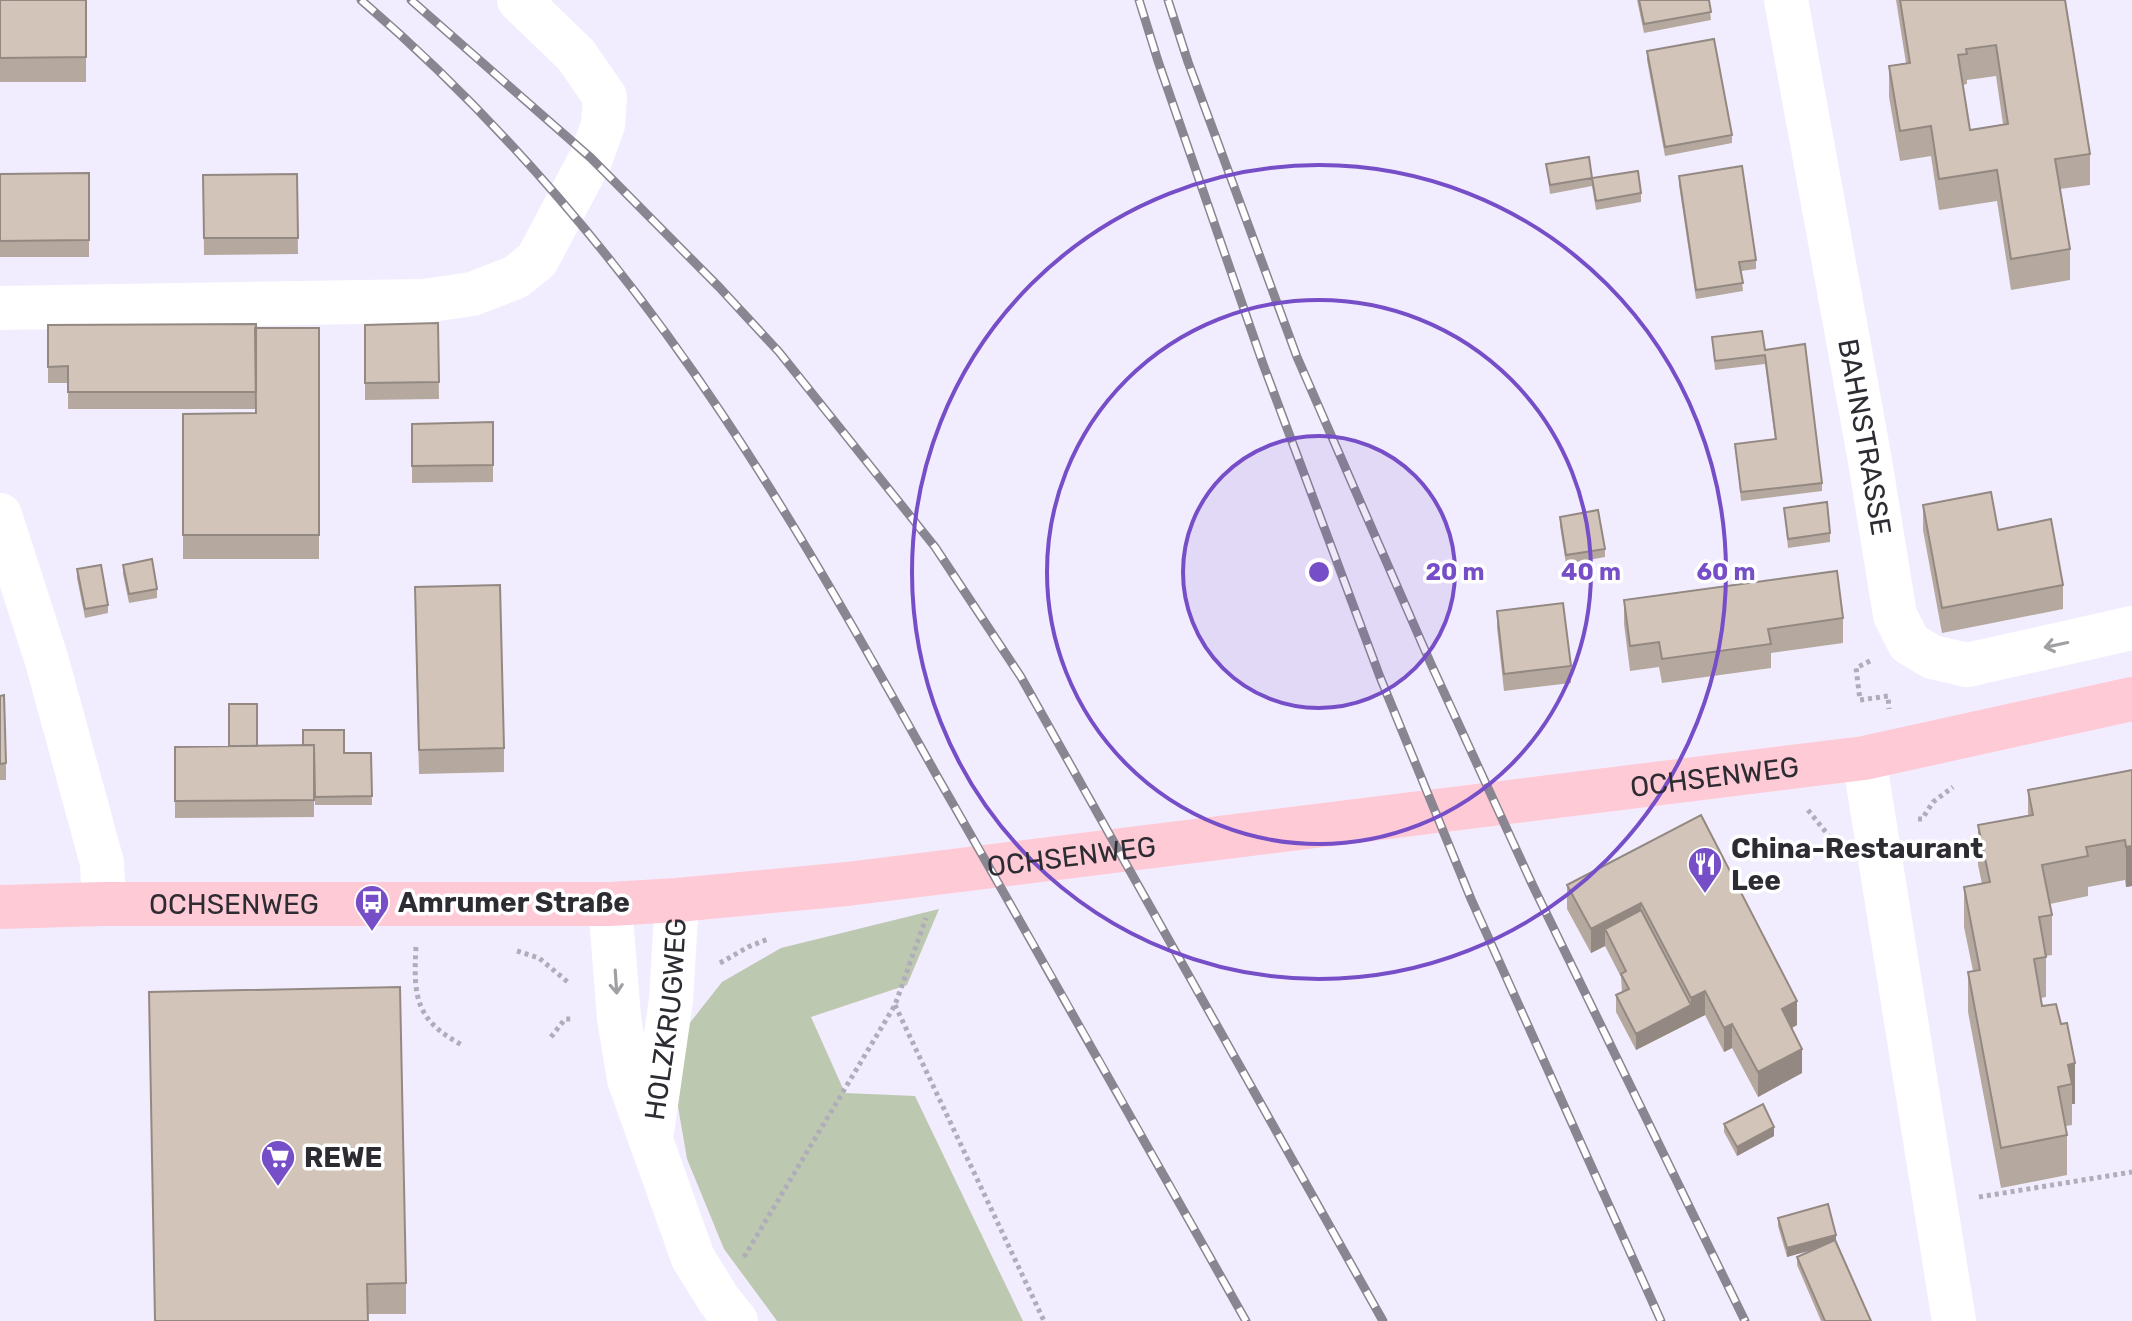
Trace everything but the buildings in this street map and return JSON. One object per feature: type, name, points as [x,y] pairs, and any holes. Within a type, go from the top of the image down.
[{"type":"main road","name":"OCHSENWEG","points":[[0,907],[104,904],[610,904],[847,884],[1864,758],[2132,699]]},
{"type":"street","points":[[0,308],[424,301],[472,294],[516,277],[537,260],[591,158],[603,125],[605,97],[576,55],[519,0]]},
{"type":"street","name":"BAHNSTRASSE","points":[[1786,0],[1895,615],[1909,643],[1932,657],[1967,665],[2132,628]]},
{"type":"street","points":[[0,515],[47,661],[102,863],[104,904]]},
{"type":"street","points":[[1864,758],[1954,1321]]},
{"type":"street","name":"HOLZKRUGWEG","points":[[651,1138],[671,1000],[677,900]]},
{"type":"street","name":"HOLZKRUGWEG","points":[[610,904],[619,1018],[629,1079],[693,1258],[728,1310]]},
{"type":"path","points":[[1856,668],[1860,700],[1888,696]]},
{"type":"path","points":[[728,1310],[895,1005],[928,913]]},
{"type":"path","points":[[415,959],[416,1001],[438,1033],[464,1046]]},
{"type":"path","points":[[895,1005],[1044,1321]]},
{"type":"path","points":[[551,1037],[565,1019]]},
{"type":"path","points":[[1935,1204],[2132,1172]]},
{"type":"green space","points":[[939,909],[907,985],[811,1017],[845,1093],[915,1096],[1023,1321],[777,1321],[724,1249],[687,1159],[675,1089],[685,1029],[722,982],[781,948]]},
{"type":"railway","points":[[361,0],[462,94],[557,196],[644,304],[724,417],[860,639],[1246,1321]]},
{"type":"railway","points":[[411,0],[591,158],[719,287],[779,352],[935,547],[1021,677],[1383,1321]]},
{"type":"railway","points":[[1139,0],[1263,364],[1380,677],[1471,899],[1661,1321]]},
{"type":"railway","points":[[1168,0],[1297,357],[1431,664],[1533,886],[1745,1321]]},
{"type":"place","name":"China-Restaurant Lee","points":[[1705,895]]},
{"type":"place","name":"Amrumer Straße","points":[[372,933]]},
{"type":"place","name":"REWE","points":[[278,1188]]}]
